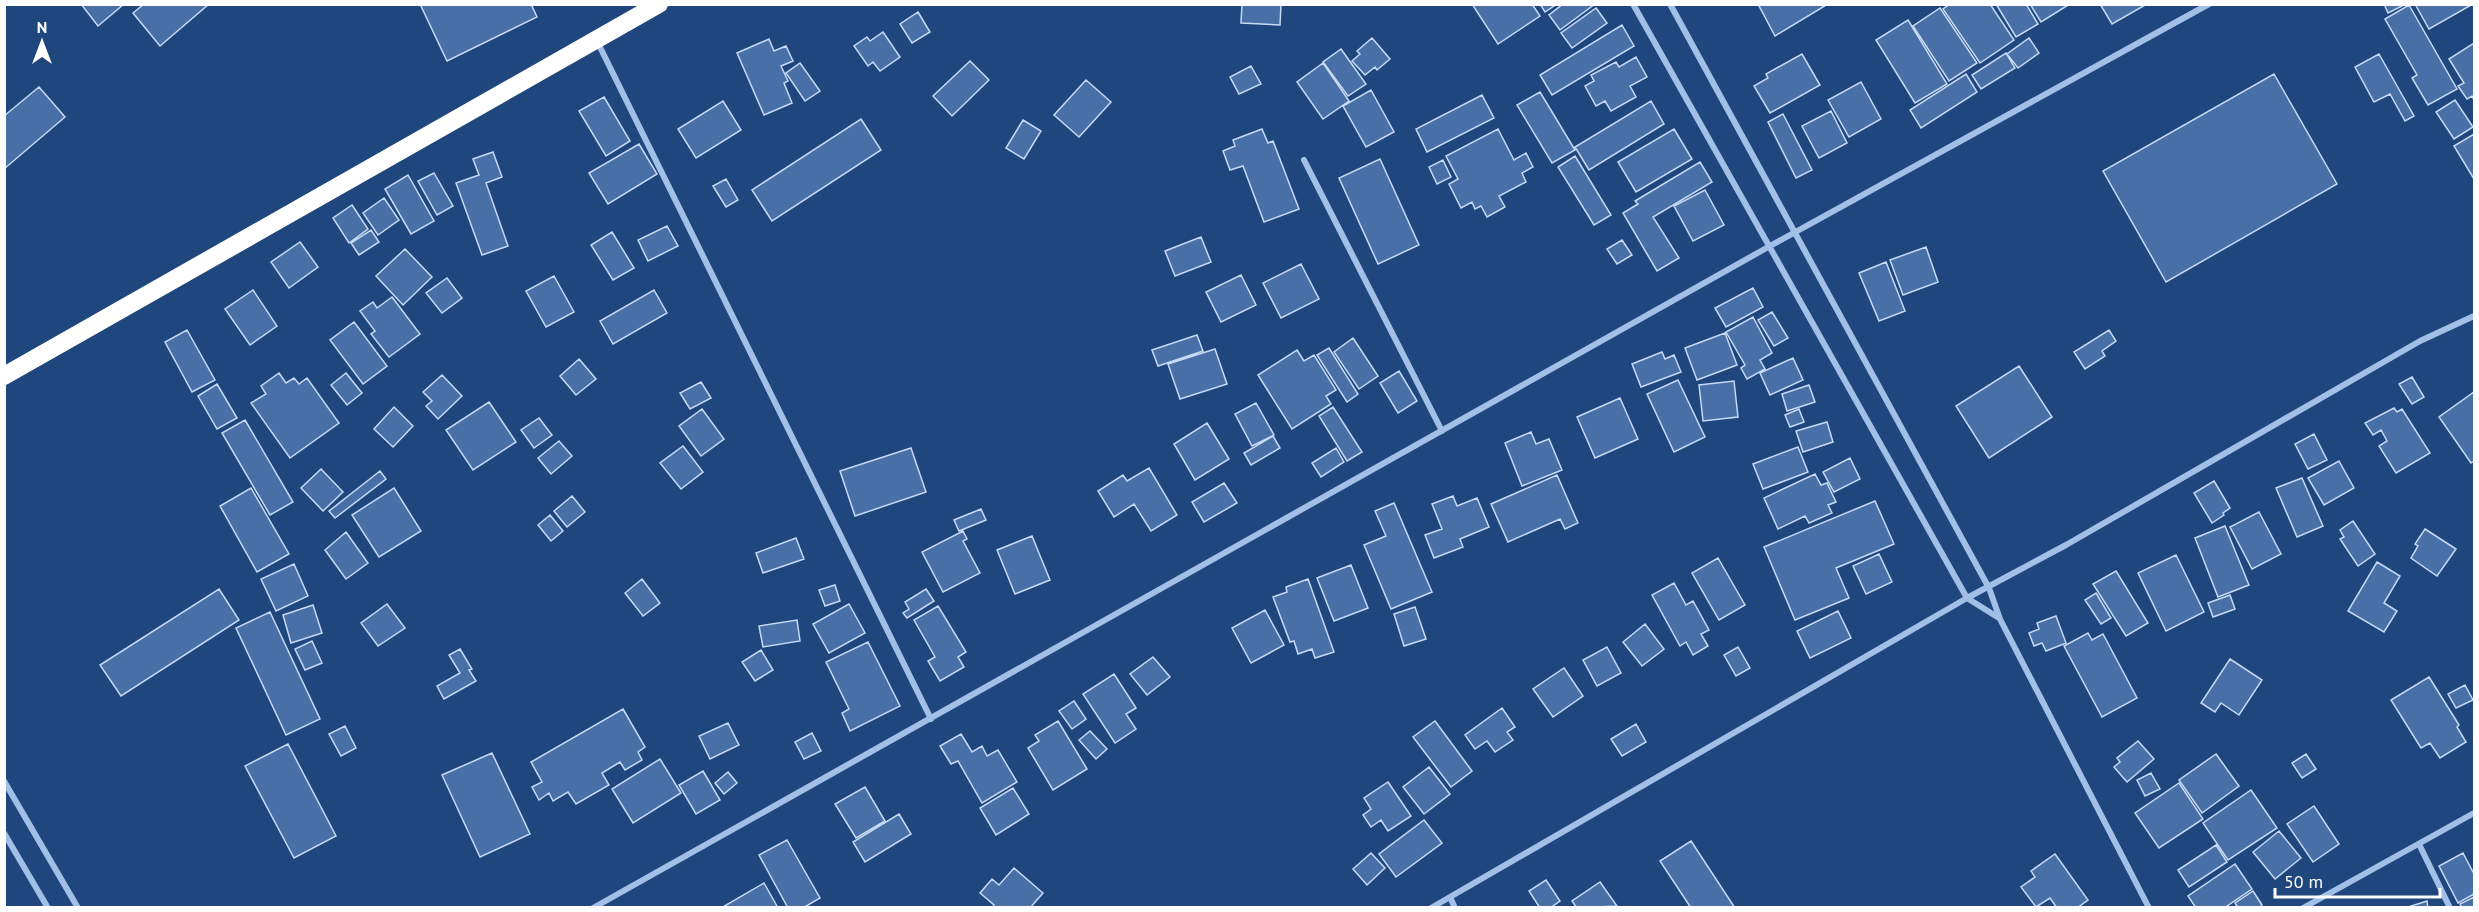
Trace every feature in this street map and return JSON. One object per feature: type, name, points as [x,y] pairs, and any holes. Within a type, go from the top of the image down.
[{"type":"highway","points":[[4,376],[659,4]]},
{"type":"street","points":[[1633,4],[1967,598],[2000,619]]},
{"type":"street","points":[[1670,4],[1989,588],[2000,619],[2149,908]]},
{"type":"street","points":[[593,908],[1770,246],[2209,4]]},
{"type":"street","points":[[596,40],[931,719]]},
{"type":"street","points":[[1304,160],[1442,431]]},
{"type":"street","points":[[1431,908],[1967,598],[1989,588],[2420,341],[2475,316]]},
{"type":"street","points":[[4,781],[78,908]]},
{"type":"street","points":[[2303,908],[2475,813]]},
{"type":"street","points":[[4,833],[48,908]]},
{"type":"street","points":[[2419,844],[2450,908]]},
{"type":"street","points":[[1450,897],[1455,908]]},
{"type":"building","points":[[81,4],[124,4],[98,26]]},
{"type":"building","points":[[144,4],[209,4],[160,46],[133,13]]},
{"type":"building","points":[[420,4],[531,4],[537,17],[447,61]]},
{"type":"building","points":[[1242,4],[1281,4],[1280,25],[1241,23]]},
{"type":"building","points":[[1472,4],[1532,4],[1540,16],[1498,44]]},
{"type":"building","points":[[1540,4],[1557,4],[1545,12]]},
{"type":"building","points":[[1563,4],[1595,4],[1560,30],[1549,15]]},
{"type":"building","points":[[1758,4],[1828,4],[1775,36]]},
{"type":"building","points":[[1950,4],[1990,4],[2014,40],[1980,63],[1943,9]]},
{"type":"building","points":[[1996,4],[2026,4],[2038,24],[2016,37]]},
{"type":"building","points":[[2030,4],[2070,4],[2041,22]]},
{"type":"building","points":[[2100,4],[2147,4],[2112,24]]},
{"type":"building","points":[[2384,4],[2406,4],[2388,13]]},
{"type":"building","points":[[2415,4],[2473,4],[2429,29]]},
{"type":"building","points":[[2409,5],[2457,89],[2428,105],[2412,78],[2417,75],[2385,19]]},
{"type":"building","points":[[1596,8],[1607,23],[1572,48],[1561,33]]},
{"type":"building","points":[[1940,8],[1977,63],[1949,81],[1913,26]]},
{"type":"building","points":[[918,12],[930,32],[912,43],[900,24]]},
{"type":"building","points":[[1908,20],[1947,84],[1915,103],[1876,40]]},
{"type":"building","points":[[1622,25],[1634,46],[1552,95],[1540,75]]},
{"type":"building","points":[[883,32],[900,57],[880,71],[873,62],[868,66],[854,46],[867,37],[870,41]]},
{"type":"building","points":[[1372,38],[1390,59],[1377,70],[1375,67],[1365,75],[1352,61],[1360,54],[1357,51]]},
{"type":"building","points":[[2029,38],[2039,53],[2018,68],[2007,54]]},
{"type":"building","points":[[769,39],[774,51],[786,46],[793,61],[781,66],[788,81],[784,83],[792,103],[764,115],[737,53]]},
{"type":"building","points":[[2474,43],[2474,100],[2472,96],[2467,99],[2458,86],[2464,83],[2449,59]]},
{"type":"building","points":[[1341,49],[1366,84],[1348,96],[1323,62]]},
{"type":"building","points":[[2006,53],[2015,68],[1981,89],[1972,75]]},
{"type":"building","points":[[1802,54],[1820,85],[1770,113],[1754,86],[1768,78],[1766,74]]},
{"type":"building","points":[[2379,54],[2414,116],[2405,121],[2390,94],[2374,102],[2355,67]]},
{"type":"building","points":[[1636,57],[1647,77],[1630,86],[1636,97],[1611,111],[1605,101],[1596,106],[1585,86],[1594,81],[1591,75],[1616,62],[1619,67]]},
{"type":"building","points":[[970,61],[989,80],[952,116],[933,96]]},
{"type":"building","points":[[800,63],[820,91],[805,101],[786,73]]},
{"type":"building","points":[[1323,63],[1349,101],[1323,119],[1297,82]]},
{"type":"building","points":[[1251,66],[1261,84],[1239,94],[1230,77]]},
{"type":"building","points":[[1966,74],[1977,92],[1921,128],[1910,110]]},
{"type":"building","points":[[2274,74],[2337,184],[2166,282],[2103,171]]},
{"type":"building","points":[[1086,80],[1111,102],[1079,137],[1054,115]]},
{"type":"building","points":[[1861,82],[1881,119],[1849,137],[1828,100]]},
{"type":"building","points":[[39,87],[65,117],[4,169],[4,116]]},
{"type":"building","points":[[1371,90],[1394,132],[1366,147],[1343,106]]},
{"type":"building","points":[[1540,92],[1575,150],[1552,163],[1517,105]]},
{"type":"building","points":[[1482,95],[1494,118],[1427,152],[1416,129]]},
{"type":"building","points":[[604,97],[630,141],[606,156],[579,111]]},
{"type":"building","points":[[2455,100],[2473,127],[2454,139],[2436,112]]},
{"type":"building","points":[[723,101],[741,130],[696,158],[678,129]]},
{"type":"building","points":[[1651,101],[1664,124],[1589,170],[1575,147]]},
{"type":"building","points":[[1831,111],[1847,143],[1819,158],[1802,126]]},
{"type":"building","points":[[1783,114],[1812,170],[1796,178],[1768,122]]},
{"type":"building","points":[[861,119],[881,150],[772,221],[752,190]]},
{"type":"building","points":[[1023,120],[1041,131],[1024,159],[1006,148]]},
{"type":"building","points":[[1262,129],[1268,143],[1273,141],[1299,209],[1264,222],[1243,166],[1230,170],[1223,151],[1235,146],[1233,140]]},
{"type":"building","points":[[1498,129],[1514,160],[1526,153],[1533,167],[1522,173],[1526,182],[1499,196],[1505,207],[1487,217],[1481,206],[1475,209],[1472,202],[1461,208],[1449,184],[1458,179],[1446,156]]},
{"type":"building","points":[[1674,129],[1692,159],[1636,192],[1618,162]]},
{"type":"building","points":[[2474,134],[2474,179],[2454,146]]},
{"type":"building","points":[[639,144],[657,174],[608,204],[589,173]]},
{"type":"building","points":[[493,152],[502,177],[486,183],[508,246],[482,255],[456,183],[479,175],[473,159]]},
{"type":"building","points":[[1575,156],[1611,215],[1594,225],[1558,167]]},
{"type":"building","points":[[1380,159],[1419,245],[1378,264],[1339,178]]},
{"type":"building","points":[[1443,160],[1451,177],[1437,184],[1429,167]]},
{"type":"building","points":[[1700,162],[1712,182],[1653,217],[1679,258],[1657,271],[1623,213],[1638,204],[1635,201]]},
{"type":"building","points":[[434,173],[453,206],[437,215],[418,181]]},
{"type":"building","points":[[408,175],[434,221],[411,234],[385,189]]},
{"type":"building","points":[[726,179],[738,200],[726,207],[713,186]]},
{"type":"building","points":[[1705,190],[1724,225],[1693,241],[1674,206]]},
{"type":"building","points":[[384,198],[399,220],[378,235],[363,213]]},
{"type":"building","points":[[352,205],[368,229],[349,243],[333,218]]},
{"type":"building","points":[[667,226],[678,246],[648,261],[638,240]]},
{"type":"building","points":[[371,230],[379,242],[359,255],[351,243]]},
{"type":"building","points":[[612,232],[634,268],[613,280],[591,245]]},
{"type":"building","points":[[1201,237],[1211,262],[1175,276],[1165,251]]},
{"type":"building","points":[[1622,240],[1632,255],[1617,264],[1607,249]]},
{"type":"building","points":[[300,242],[318,267],[289,288],[271,262]]},
{"type":"building","points":[[1926,247],[1938,282],[1903,295],[1890,260]]},
{"type":"building","points":[[405,249],[432,277],[403,305],[376,276]]},
{"type":"building","points":[[1886,262],[1905,311],[1879,321],[1859,273]]},
{"type":"building","points":[[1301,264],[1319,299],[1281,318],[1263,283]]},
{"type":"building","points":[[1241,275],[1256,305],[1221,322],[1206,292]]},
{"type":"building","points":[[554,276],[574,312],[546,327],[526,291]]},
{"type":"building","points":[[447,278],[462,298],[442,313],[426,293]]},
{"type":"building","points":[[1753,288],[1763,307],[1726,327],[1715,308]]},
{"type":"building","points":[[253,290],[277,326],[250,345],[225,309]]},
{"type":"building","points":[[654,290],[667,313],[613,344],[600,321]]},
{"type":"building","points":[[392,297],[420,334],[389,357],[371,334],[375,331],[360,311],[373,302],[377,308]]},
{"type":"building","points":[[1772,312],[1788,338],[1774,346],[1758,320]]},
{"type":"building","points":[[1753,317],[1772,353],[1760,360],[1765,369],[1747,379],[1741,368],[1745,365],[1726,332]]},
{"type":"building","points":[[354,322],[387,366],[363,384],[330,340]]},
{"type":"building","points":[[187,330],[215,380],[192,392],[165,342]]},
{"type":"building","points":[[2109,330],[2116,341],[2102,351],[2105,356],[2085,369],[2074,352]]},
{"type":"building","points":[[1725,333],[1737,365],[1697,380],[1685,348]]},
{"type":"building","points":[[1197,335],[1203,351],[1158,366],[1152,350]]},
{"type":"building","points":[[1353,338],[1378,376],[1359,389],[1334,352]]},
{"type":"building","points":[[1329,348],[1358,394],[1347,402],[1317,355]]},
{"type":"building","points":[[1215,349],[1227,384],[1180,399],[1168,364]]},
{"type":"building","points":[[1297,350],[1304,361],[1314,355],[1336,390],[1326,396],[1331,404],[1292,429],[1258,375]]},
{"type":"building","points":[[1662,352],[1665,359],[1674,355],[1681,372],[1641,387],[1632,364]]},
{"type":"building","points":[[1793,358],[1803,380],[1770,395],[1760,373]]},
{"type":"building","points":[[579,359],[596,379],[576,395],[560,376]]},
{"type":"building","points":[[2019,366],[2052,417],[1989,458],[1956,406]]},
{"type":"building","points":[[1399,371],[1417,401],[1398,413],[1380,383]]},
{"type":"building","points":[[279,373],[286,383],[294,378],[299,384],[307,378],[339,423],[290,458],[251,403],[266,394],[261,386]]},
{"type":"building","points":[[346,373],[362,393],[347,405],[331,385]]},
{"type":"building","points":[[442,375],[462,396],[438,419],[426,406],[432,401],[423,392]]},
{"type":"building","points":[[2412,377],[2424,397],[2412,404],[2399,384]]},
{"type":"building","points":[[1678,380],[1705,437],[1674,452],[1647,394]]},
{"type":"building","points":[[1734,381],[1738,417],[1703,421],[1699,385]]},
{"type":"building","points":[[701,382],[711,398],[690,409],[680,393]]},
{"type":"building","points":[[217,384],[237,418],[217,429],[198,396]]},
{"type":"building","points":[[1809,385],[1815,402],[1787,411],[1782,394]]},
{"type":"building","points":[[2474,392],[2474,461],[2471,463],[2439,417]]},
{"type":"building","points":[[1620,398],[1638,439],[1595,458],[1577,417]]},
{"type":"building","points":[[489,402],[516,442],[473,470],[446,430]]},
{"type":"building","points":[[1256,403],[1274,435],[1252,446],[1235,414]]},
{"type":"building","points":[[394,407],[413,426],[393,447],[374,429]]},
{"type":"building","points":[[1333,407],[1362,452],[1347,461],[1319,416]]},
{"type":"building","points":[[2394,408],[2397,412],[2402,409],[2430,453],[2396,473],[2379,446],[2387,441],[2381,430],[2373,435],[2365,423]]},
{"type":"building","points":[[702,409],[724,439],[701,456],[679,426]]},
{"type":"building","points":[[1799,409],[1804,422],[1790,427],[1785,415]]},
{"type":"building","points":[[539,418],[552,435],[534,448],[521,430]]},
{"type":"building","points":[[245,420],[293,502],[270,515],[222,433]]},
{"type":"building","points":[[1827,422],[1833,442],[1803,452],[1796,431]]},
{"type":"building","points":[[1207,423],[1229,459],[1195,480],[1174,444]]},
{"type":"building","points":[[1531,432],[1536,444],[1549,439],[1562,470],[1522,486],[1505,443]]},
{"type":"building","points":[[2314,434],[2327,460],[2308,469],[2295,444]]},
{"type":"building","points":[[1273,436],[1280,448],[1251,465],[1244,453]]},
{"type":"building","points":[[559,441],[572,456],[551,474],[538,458]]},
{"type":"building","points":[[683,446],[703,472],[681,489],[660,463]]},
{"type":"building","points":[[1798,447],[1808,472],[1763,489],[1753,464]]},
{"type":"building","points":[[911,448],[926,492],[855,516],[840,471]]},
{"type":"building","points":[[1336,448],[1344,462],[1321,477],[1312,463]]},
{"type":"building","points":[[1850,458],[1860,479],[1834,492],[1823,472]]},
{"type":"building","points":[[2339,461],[2354,488],[2324,505],[2308,478]]},
{"type":"building","points":[[1149,468],[1177,515],[1151,531],[1134,504],[1114,517],[1098,491],[1123,475],[1127,481]]},
{"type":"building","points":[[321,469],[343,492],[323,511],[301,488]]},
{"type":"building","points":[[380,471],[386,479],[335,518],[329,511]]},
{"type":"building","points":[[1815,474],[1821,485],[1827,483],[1836,502],[1828,505],[1832,513],[1809,523],[1805,516],[1778,529],[1764,498]]},
{"type":"building","points":[[1557,475],[1578,523],[1565,529],[1560,519],[1508,542],[1491,504]]},
{"type":"building","points":[[2302,478],[2323,526],[2297,537],[2276,488]]},
{"type":"building","points":[[2214,481],[2230,508],[2212,523],[2194,493]]},
{"type":"building","points":[[1224,483],[1237,503],[1204,522],[1192,502]]},
{"type":"building","points":[[251,488],[289,554],[257,572],[220,506]]},
{"type":"building","points":[[394,488],[421,531],[379,557],[352,515]]},
{"type":"building","points":[[572,496],[585,512],[567,527],[554,511]]},
{"type":"building","points":[[1453,496],[1457,506],[1477,498],[1489,527],[1460,539],[1463,547],[1434,558],[1425,535],[1442,529],[1432,504]]},
{"type":"building","points":[[1875,501],[1894,544],[1836,568],[1849,598],[1795,620],[1764,547]]},
{"type":"building","points":[[1394,503],[1432,592],[1391,609],[1364,545],[1386,536],[1375,511]]},
{"type":"building","points":[[981,509],[986,520],[959,531],[954,520]]},
{"type":"building","points":[[2259,512],[2281,554],[2252,569],[2230,527]]},
{"type":"building","points":[[550,515],[563,531],[551,541],[538,525]]},
{"type":"building","points":[[2353,521],[2375,554],[2358,566],[2340,539],[2344,537],[2340,530]]},
{"type":"building","points":[[2225,526],[2249,585],[2218,597],[2195,538]]},
{"type":"building","points":[[2425,529],[2456,549],[2437,576],[2411,558],[2418,546],[2415,544]]},
{"type":"building","points":[[963,531],[967,539],[963,541],[980,573],[943,592],[922,552]]},
{"type":"building","points":[[346,532],[368,563],[346,579],[325,550]]},
{"type":"building","points":[[1032,536],[1050,580],[1015,594],[997,550]]},
{"type":"building","points":[[796,538],[804,559],[763,573],[756,553]]},
{"type":"building","points":[[1879,554],[1892,582],[1866,594],[1853,566]]},
{"type":"building","points":[[2176,555],[2204,612],[2166,631],[2138,573]]},
{"type":"building","points":[[1718,558],[1745,605],[1719,620],[1692,573]]},
{"type":"building","points":[[2377,562],[2400,576],[2384,603],[2397,611],[2384,632],[2348,611]]},
{"type":"building","points":[[294,564],[308,596],[276,611],[261,579]]},
{"type":"building","points":[[1351,565],[1368,608],[1334,621],[1317,578]]},
{"type":"building","points":[[2116,571],[2148,623],[2126,636],[2093,584]]},
{"type":"building","points":[[642,579],[660,603],[643,616],[625,593]]},
{"type":"building","points":[[1308,579],[1334,652],[1315,658],[1312,649],[1298,654],[1294,641],[1290,642],[1273,597],[1287,592],[1286,587]]},
{"type":"building","points":[[1674,583],[1686,605],[1693,601],[1709,630],[1701,634],[1708,646],[1693,655],[1686,642],[1680,646],[1652,595]]},
{"type":"building","points":[[835,585],[840,601],[825,606],[819,590]]},
{"type":"building","points":[[219,589],[239,620],[121,696],[100,665]]},
{"type":"building","points":[[926,589],[934,601],[907,618],[903,613],[909,609],[905,602]]},
{"type":"building","points":[[2096,593],[2111,618],[2101,624],[2085,600]]},
{"type":"building","points":[[2230,595],[2235,609],[2213,617],[2208,603]]},
{"type":"building","points":[[387,604],[405,628],[378,646],[361,623]]},
{"type":"building","points":[[849,604],[865,633],[829,653],[813,624]]},
{"type":"building","points":[[313,605],[322,633],[291,643],[283,615]]},
{"type":"building","points":[[938,606],[966,652],[958,657],[964,667],[940,681],[928,661],[935,657],[914,620]]},
{"type":"building","points":[[1415,607],[1426,639],[1404,646],[1394,614]]},
{"type":"building","points":[[1265,610],[1284,645],[1251,663],[1232,628]]},
{"type":"building","points":[[1838,611],[1851,638],[1810,658],[1797,631]]},
{"type":"building","points":[[270,612],[320,719],[286,735],[236,628]]},
{"type":"building","points":[[2056,616],[2066,643],[2046,651],[2042,643],[2034,646],[2029,633],[2039,629],[2037,623]]},
{"type":"building","points":[[797,620],[800,641],[763,647],[759,626]]},
{"type":"building","points":[[1645,624],[1664,649],[1642,666],[1623,642]]},
{"type":"building","points":[[2088,633],[2092,640],[2103,634],[2137,698],[2102,717],[2064,646]]},
{"type":"building","points":[[312,641],[322,663],[305,670],[295,649]]},
{"type":"building","points":[[868,642],[900,706],[850,731],[842,713],[849,709],[826,662]]},
{"type":"building","points":[[1607,647],[1621,673],[1597,686],[1583,660]]},
{"type":"building","points":[[1738,647],[1750,668],[1736,676],[1724,655]]},
{"type":"building","points":[[460,649],[476,681],[444,699],[437,686],[460,673],[449,655]]},
{"type":"building","points":[[761,650],[773,670],[755,681],[742,662]]},
{"type":"building","points":[[1153,657],[1170,677],[1147,695],[1130,674]]},
{"type":"building","points":[[2230,659],[2262,680],[2239,715],[2221,703],[2215,712],[2201,703]]},
{"type":"building","points":[[1564,668],[1583,696],[1553,717],[1533,689]]},
{"type":"building","points":[[1114,674],[1136,708],[1126,714],[1136,729],[1115,743],[1083,694]]},
{"type":"building","points":[[2429,677],[2459,725],[2457,727],[2466,742],[2440,758],[2430,743],[2421,748],[2391,700]]},
{"type":"building","points":[[2465,685],[2473,700],[2456,708],[2448,694]]},
{"type":"building","points":[[1074,701],[1086,719],[1072,729],[1059,711]]},
{"type":"building","points":[[1502,708],[1515,727],[1507,732],[1513,740],[1495,752],[1487,741],[1475,749],[1465,735]]},
{"type":"building","points":[[623,709],[645,747],[638,752],[642,760],[625,770],[620,762],[602,773],[609,785],[576,804],[568,792],[553,801],[549,793],[539,800],[532,787],[542,782],[531,762]]},
{"type":"building","points":[[1058,721],[1087,769],[1053,790],[1028,748],[1039,741],[1035,735]]},
{"type":"building","points":[[1435,721],[1472,771],[1451,787],[1413,737]]},
{"type":"building","points":[[728,723],[739,745],[710,759],[699,736]]},
{"type":"building","points":[[1636,724],[1646,742],[1622,756],[1611,739]]},
{"type":"building","points":[[345,726],[356,748],[341,756],[329,734]]},
{"type":"building","points":[[1090,731],[1107,749],[1096,759],[1079,740]]},
{"type":"building","points":[[812,733],[821,751],[804,759],[795,742]]},
{"type":"building","points":[[961,734],[972,752],[982,746],[987,756],[998,750],[1017,782],[982,803],[958,761],[951,764],[940,746]]},
{"type":"building","points":[[2138,741],[2154,759],[2127,782],[2114,767],[2120,762],[2117,758]]},
{"type":"building","points":[[288,744],[336,836],[294,858],[245,766]]},
{"type":"building","points":[[492,753],[530,834],[480,857],[442,775]]},
{"type":"building","points":[[2216,754],[2239,786],[2202,813],[2179,780]]},
{"type":"building","points":[[2306,754],[2316,769],[2302,778],[2292,763]]},
{"type":"building","points":[[660,759],[681,793],[633,823],[612,789]]},
{"type":"building","points":[[1429,767],[1450,794],[1424,814],[1403,787]]},
{"type":"building","points":[[703,771],[720,800],[696,814],[679,785]]},
{"type":"building","points":[[728,772],[737,783],[724,794],[715,783]]},
{"type":"building","points":[[2151,773],[2160,789],[2145,796],[2137,780]]},
{"type":"building","points":[[1388,782],[1411,816],[1388,831],[1381,820],[1371,827],[1363,815],[1371,809],[1364,798]]},
{"type":"building","points":[[2179,783],[2203,819],[2159,848],[2135,813]]},
{"type":"building","points":[[865,787],[885,821],[856,838],[835,804]]},
{"type":"building","points":[[1013,788],[1029,814],[996,835],[980,808]]},
{"type":"building","points":[[2251,790],[2277,828],[2228,860],[2203,823]]},
{"type":"building","points":[[2314,806],[2339,844],[2313,862],[2287,824]]},
{"type":"building","points":[[899,814],[911,834],[865,862],[853,842]]},
{"type":"building","points":[[1424,820],[1442,843],[1396,877],[1379,854]]},
{"type":"building","points":[[2279,831],[2301,858],[2275,879],[2253,852]]},
{"type":"building","points":[[787,840],[820,898],[803,908],[788,908],[759,855]]},
{"type":"building","points":[[1691,841],[1735,908],[1691,908],[1660,861]]},
{"type":"building","points":[[2216,845],[2227,862],[2189,887],[2178,870]]},
{"type":"building","points":[[1371,853],[1385,868],[1367,885],[1353,869]]},
{"type":"building","points":[[2463,853],[2474,874],[2474,894],[2458,903],[2439,866]]},
{"type":"building","points":[[2055,854],[2088,900],[2077,908],[2057,908],[2050,898],[2036,907],[2021,887],[2035,877],[2031,871]]},
{"type":"building","points":[[2235,864],[2252,889],[2224,908],[2196,908],[2188,896]]},
{"type":"building","points":[[1014,868],[1043,893],[1030,908],[992,908],[994,905],[980,893],[992,879],[999,885]]},
{"type":"building","points":[[1546,880],[1560,901],[1550,908],[1540,908],[1529,891]]},
{"type":"building","points":[[1600,882],[1617,906],[1577,908],[1572,901]]},
{"type":"building","points":[[764,883],[778,908],[721,908]]},
{"type":"building","points":[[2253,891],[2262,905],[2259,908],[2238,908],[2235,903]]},
{"type":"building","points":[[2474,897],[2474,908],[2462,908],[2460,904]]},
{"type":"building","points":[[2427,901],[2428,908],[2405,908]]}]
